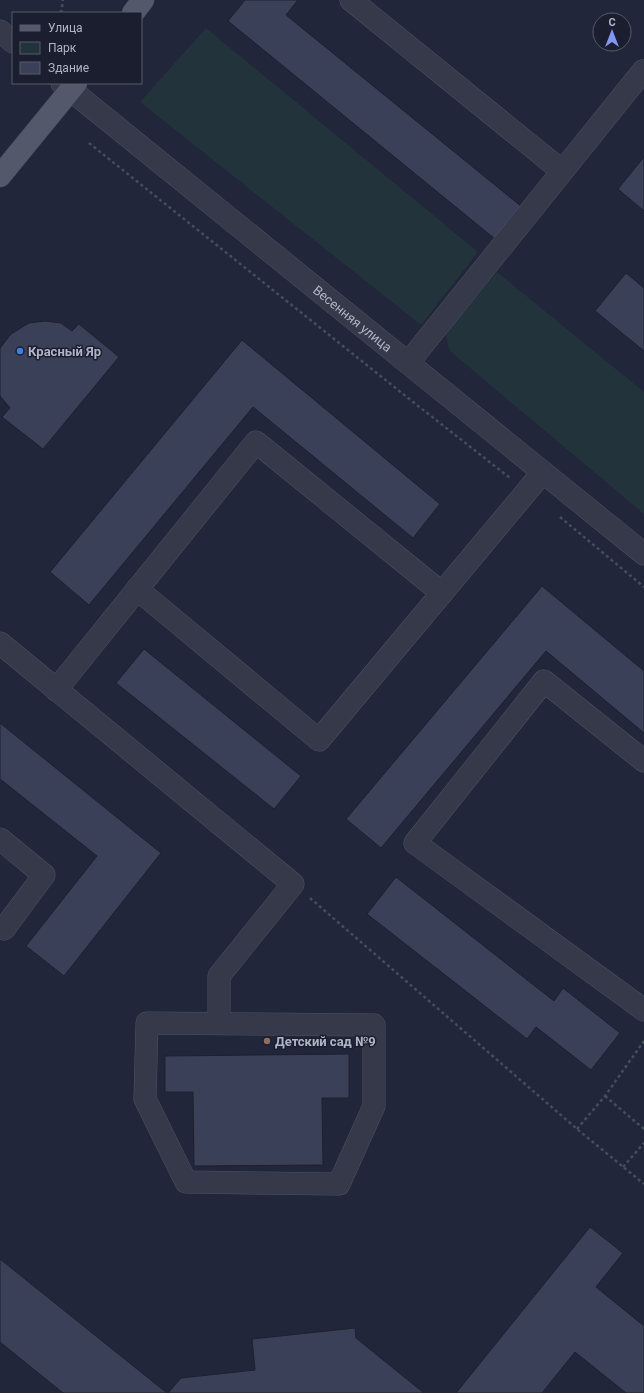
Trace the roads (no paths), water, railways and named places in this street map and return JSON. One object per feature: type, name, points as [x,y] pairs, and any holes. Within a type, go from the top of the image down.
[{"type":"main road","points":[[134,12],[143,0]]},
{"type":"main road","points":[[0,176],[69,85]]},
{"type":"street","points":[[351,0],[562,171]]},
{"type":"street","points":[[0,31],[12,41]]},
{"type":"street","points":[[408,363],[643,71]]},
{"type":"street","name":"Весенняя улица","points":[[69,85],[644,554]]},
{"type":"street","points":[[56,690],[256,442],[442,592]]},
{"type":"street","points":[[137,589],[320,740],[543,472]]},
{"type":"street","points":[[0,643],[293,884],[218,976],[219,1024]]},
{"type":"street","points":[[644,761],[544,681],[415,843],[644,1010]]},
{"type":"street","points":[[0,839],[44,874],[4,929]]},
{"type":"street","points":[[147,1023],[219,1024],[374,1025],[374,1106],[339,1184],[186,1182],[145,1099],[147,1023]]},
{"type":"place","name":"Красный Яр","points":[[20,351]]},
{"type":"place","name":"Детский сад №9","points":[[267,1041]]}]
